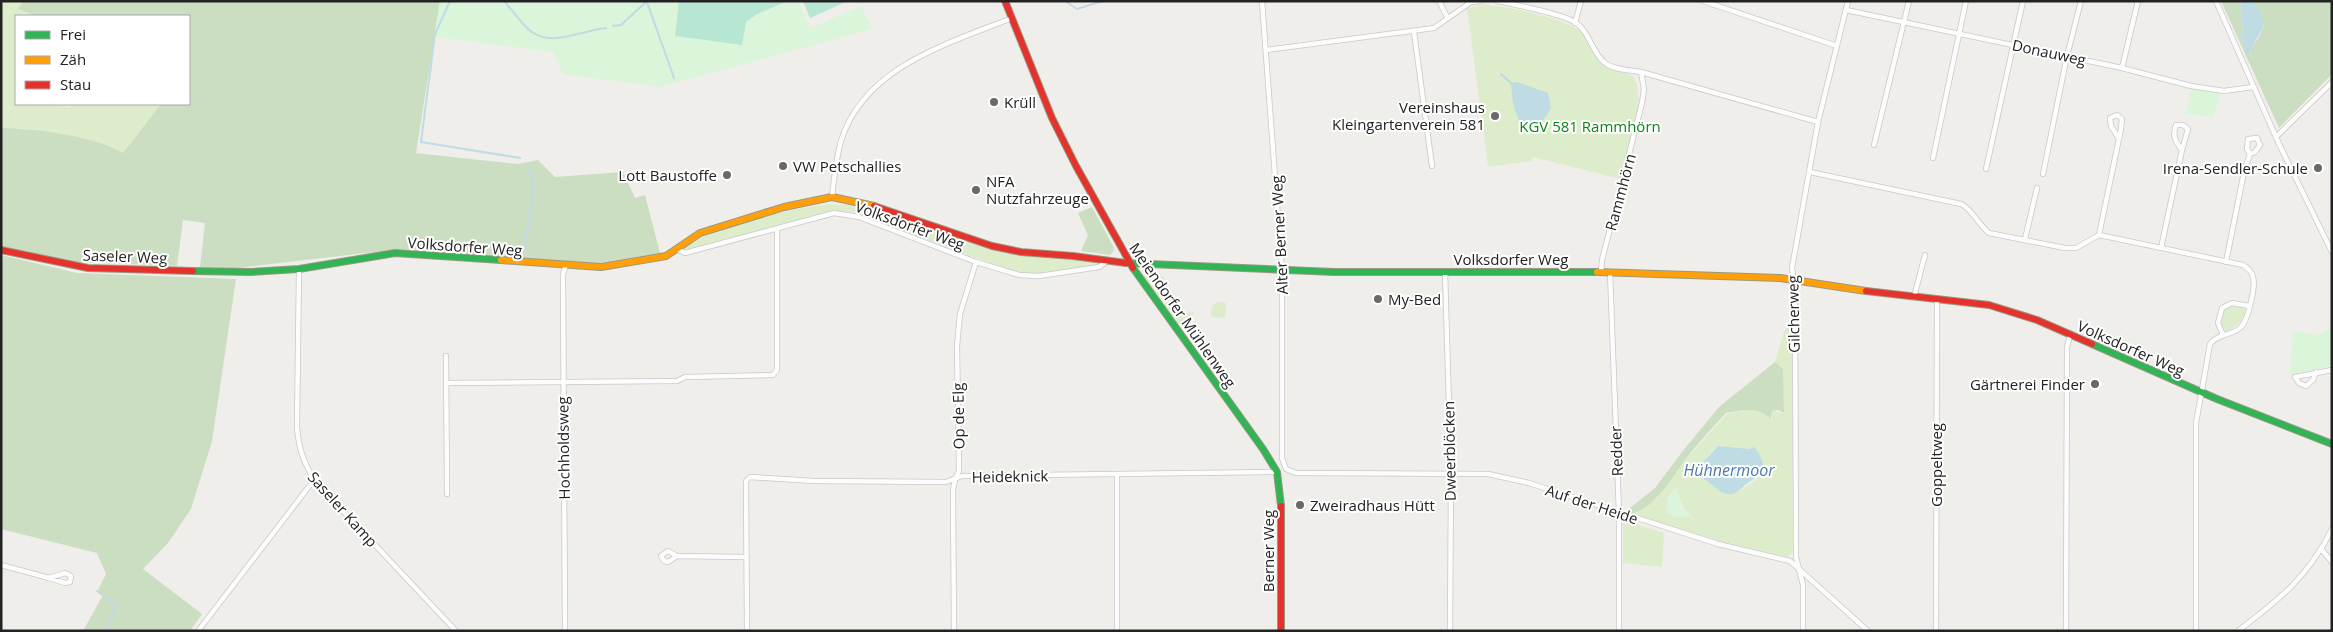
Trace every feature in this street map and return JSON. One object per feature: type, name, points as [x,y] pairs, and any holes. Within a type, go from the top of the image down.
[{"type":"street","name":"Meiendorfer Mühlenweg","points":[[1004,1],[1060,134],[1130,264],[1263,449],[1277,472]]},
{"type":"street","name":"Alter Berner Weg","points":[[1262,1],[1282,271],[1282,458],[1286,469]]},
{"type":"street","points":[[1439,1],[1447,17]]},
{"type":"street","points":[[1266,50],[1434,28],[1447,17],[1471,2],[1480,1]]},
{"type":"street","points":[[1497,1],[1523,6],[1575,22],[1584,31],[1604,62],[1613,66],[1641,72],[1818,122]]},
{"type":"street","points":[[1575,22],[1580,1]]},
{"type":"street","points":[[1703,1],[1837,46]]},
{"type":"street","name":"Gilcherweg","points":[[1803,631],[1803,585],[1796,556],[1795,291],[1792,268],[1818,122],[1848,1]]},
{"type":"street","points":[[1874,145],[1908,1]]},
{"type":"street","points":[[1933,158],[1966,1]]},
{"type":"street","points":[[1986,169],[2023,1]]},
{"type":"street","points":[[2043,174],[2067,56],[2081,1]]},
{"type":"street","points":[[2122,68],[2138,1]]},
{"type":"street","points":[[2216,1],[2276,137],[2332,252]]},
{"type":"street","name":"Donauweg","points":[[1846,10],[2122,68],[2191,86],[2224,91],[2253,87]]},
{"type":"street","points":[[832,198],[836,165],[847,126],[855,111],[877,84],[910,62],[1012,18]]},
{"type":"street","points":[[1414,32],[1432,166]]},
{"type":"street","name":"Rammhörn","points":[[1601,272],[1602,260],[1642,103],[1644,89],[1641,72]]},
{"type":"street","points":[[2276,137],[2332,82]]},
{"type":"street","points":[[2162,248],[2188,129],[2183,124],[2176,125],[2173,133],[2182,150]]},
{"type":"street","points":[[2099,235],[2118,137]]},
{"type":"street","points":[[2226,262],[2244,172],[2250,154]]},
{"type":"street","points":[[1810,172],[1965,205],[1980,226],[1989,232],[2065,248],[2076,248],[2099,235],[2243,265],[2253,276],[2247,318],[2240,328],[2214,339],[2210,344],[2200,391],[2196,422],[2196,631]]},
{"type":"street","points":[[2025,239],[2037,188]]},
{"type":"street","name":"Volksdorfer Weg","points":[[250,272],[299,269],[395,253],[601,267],[666,256],[700,233],[784,207],[832,198],[879,207],[992,246],[1021,252],[1073,256],[1130,264],[1282,271],[1610,272],[1793,279],[1841,288],[1989,305],[2037,320],[2200,391],[2332,444]]},
{"type":"street","name":"Volksdorfer Weg","points":[[676,249],[685,253],[834,213],[859,217],[976,262],[1013,274],[1032,276],[1099,267],[1107,261]]},
{"type":"street","points":[[446,383],[677,381],[685,377],[773,375],[777,370],[777,229]]},
{"type":"street","name":"Saseler Weg","points":[[1,250],[88,268],[250,272]]},
{"type":"street","points":[[1914,297],[1925,255]]},
{"type":"street","name":"Op de Elg","points":[[954,631],[955,478],[960,471],[957,346],[960,314],[976,262]]},
{"type":"street","name":"Hochholdsweg","points":[[565,631],[562,274],[566,265]]},
{"type":"street","name":"Saseler Kamp","points":[[299,269],[297,427],[299,449],[314,480],[456,631]]},
{"type":"street","name":"Dweerblöcken","points":[[1445,272],[1451,474],[1450,631]]},
{"type":"street","name":"Redder","points":[[1610,272],[1619,513],[1619,631]]},
{"type":"street","name":"Goppeltweg","points":[[1936,300],[1936,631]]},
{"type":"street","points":[[2223,335],[2218,323],[2222,308],[2232,303],[2249,306]]},
{"type":"street","points":[[2066,631],[2067,348],[2070,335]]},
{"type":"street","points":[[446,356],[447,494]]},
{"type":"street","points":[[2316,372],[2332,370]]},
{"type":"street","name":"Auf der Heide","points":[[1286,469],[1296,473],[1488,474],[1528,483],[1718,544],[1790,561],[1868,631]]},
{"type":"street","name":"Heideknick","points":[[746,557],[746,480],[750,477],[814,481],[946,482],[962,476],[1277,472]]},
{"type":"street","name":"Berner Weg","points":[[1277,472],[1281,496],[1281,631]]},
{"type":"street","points":[[1116,475],[1117,631]]},
{"type":"street","points":[[198,631],[314,480]]},
{"type":"street","points":[[2238,631],[2273,604],[2300,579],[2322,550],[2332,529]]},
{"type":"street","points":[[2322,550],[2332,562]]},
{"type":"street","points":[[677,556],[746,557],[747,631]]},
{"type":"street","points":[[1,566],[49,578]]},
{"type":"green space","points":[[1,1],[23,1],[19,9],[34,15],[15,15],[15,105],[62,105],[69,107],[70,105],[160,105],[123,153],[80,137],[1,128]]},
{"type":"green space","points":[[23,1],[440,1],[416,153],[518,164],[538,160],[555,177],[623,172],[635,198],[645,195],[660,253],[598,263],[400,249],[237,268],[200,267],[205,223],[183,220],[177,266],[71,262],[1,246],[1,128],[80,137],[123,153],[160,105],[190,105],[190,15],[33,15],[18,9]]},
{"type":"green space","points":[[440,1],[679,1],[675,36],[742,45],[747,21],[756,14],[792,1],[797,1],[810,28],[861,6],[873,29],[660,87],[563,74],[553,52],[434,37]]},
{"type":"green space","points":[[679,1],[788,1],[757,14],[746,22],[742,45],[675,36]]},
{"type":"green space","points":[[803,1],[848,1],[810,18]]},
{"type":"green space","points":[[2221,1],[2240,1],[2243,30],[2241,38],[2250,57],[2252,48],[2264,26],[2252,1],[2332,1],[2332,74],[2279,128]]},
{"type":"green space","name":"KGV 581 Rammhörn","points":[[1483,4],[1534,13],[1572,26],[1584,35],[1603,65],[1634,77],[1638,88],[1638,114],[1621,179],[1533,157],[1532,161],[1488,167],[1467,8]]},
{"type":"green space","points":[[2191,89],[2220,93],[2214,117],[2185,114]]},
{"type":"green space","points":[[831,204],[874,209],[956,239],[996,251],[1096,262],[1095,265],[1035,274],[1012,271],[851,212],[835,211],[687,250],[682,248],[717,231],[754,218]]},
{"type":"green space","points":[[1092,207],[1113,246],[1114,250],[1110,255],[1081,251],[1088,235],[1078,213]]},
{"type":"green space","points":[[1,255],[77,273],[236,279],[212,441],[191,509],[168,543],[143,569],[202,614],[192,628],[194,631],[83,631],[103,595],[97,592],[106,574],[97,553],[1,529]]},
{"type":"green space","points":[[1144,273],[1161,274],[1166,280],[1162,280],[1162,288],[1166,289],[1159,299],[1144,277]]},
{"type":"green space","points":[[1166,302],[1183,309],[1184,312],[1195,313],[1178,325],[1164,305]]},
{"type":"green space","points":[[1216,302],[1226,303],[1225,318],[1211,317],[1211,309]]},
{"type":"green space","points":[[2234,305],[2246,309],[2245,313],[2239,323],[2226,331],[2221,319],[2222,315],[2226,309]]},
{"type":"green space","points":[[1792,320],[1793,552],[1787,557],[1724,542],[1630,514],[1656,499],[1687,458],[1727,414],[1751,410],[1762,412],[1772,419],[1772,411],[1784,413],[1783,370],[1775,362],[1784,332]],"holes":[[[1718,446],[1750,449],[1757,479],[1737,492],[1727,494],[1724,494],[1703,479],[1700,469],[1711,452]],[[1676,487],[1683,507],[1699,525],[1690,516],[1674,517],[1668,497]]]},
{"type":"green space","points":[[2332,327],[2332,365],[2290,375],[2293,330],[2318,335]]},
{"type":"green space","points":[[1775,362],[1783,369],[1784,413],[1778,410],[1772,411],[1771,419],[1762,412],[1750,410],[1726,413],[1693,450],[1669,483],[1652,502],[1634,513],[1625,512],[1655,488],[1719,407]]},
{"type":"green space","points":[[1676,487],[1682,508],[1690,516],[1674,517],[1667,512],[1667,501]]},
{"type":"green space","points":[[1623,520],[1664,533],[1662,567],[1623,563]]},
{"type":"water","points":[[2240,1],[2252,1],[2257,7],[2264,24],[2249,57],[2241,38],[2243,30]]},
{"type":"water","points":[[1517,82],[1548,93],[1551,107],[1549,113],[1542,120],[1529,123],[1519,120],[1512,98],[1511,83]]},
{"type":"water","name":"Hühnermoor","points":[[1718,446],[1750,449],[1753,447],[1758,451],[1763,467],[1762,471],[1737,492],[1730,494],[1721,492],[1699,474],[1704,461]]},
{"type":"waterway","points":[[450,1],[435,34],[421,142],[520,158]]},
{"type":"waterway","points":[[504,1],[527,28],[545,38],[565,37],[606,28]]},
{"type":"waterway","points":[[1065,1],[1077,9],[1103,1]]},
{"type":"waterway","points":[[613,26],[621,25],[646,2]]},
{"type":"waterway","points":[[647,2],[674,78]]},
{"type":"waterway","points":[[1501,74],[1511,83]]},
{"type":"waterway","points":[[524,248],[532,195],[531,175],[528,167]]},
{"type":"waterway","points":[[97,591],[116,605],[106,631]]},
{"type":"traffic: fast","points":[[193,271],[250,272],[299,269],[395,253],[501,260]]},
{"type":"traffic: fast","points":[[1126,263],[1334,272],[1597,272]]},
{"type":"traffic: fast","points":[[1133,268],[1263,449],[1277,472],[1281,506]]},
{"type":"traffic: fast","points":[[2092,344],[2217,399],[2332,444]]},
{"type":"traffic: slow","points":[[501,260],[601,267],[666,256],[700,233],[784,207],[832,197],[874,206]]},
{"type":"traffic: slow","points":[[1597,272],[1780,278],[1866,291]]},
{"type":"traffic: jam","points":[[1005,1],[1052,118],[1076,166],[1133,268]]},
{"type":"traffic: jam","points":[[874,206],[992,246],[1021,252],[1126,263]]},
{"type":"traffic: jam","points":[[1,250],[88,268],[193,271]]},
{"type":"traffic: jam","points":[[1866,291],[1989,305],[2037,320],[2092,344]]},
{"type":"traffic: jam","points":[[1281,506],[1281,631]]},
{"type":"place","name":"Krüll","points":[[994,102]]},
{"type":"place","name":"Vereinshaus Kleingartenverein 581","points":[[1495,116]]},
{"type":"place","name":"VW Petschallies","points":[[783,166]]},
{"type":"place","name":"Irena-Sendler-Schule","points":[[2318,168]]},
{"type":"place","name":"Lott Baustoffe","points":[[727,175]]},
{"type":"place","name":"NFA Nutzfahrzeuge","points":[[976,190]]},
{"type":"place","name":"My-Bed","points":[[1378,299]]},
{"type":"place","name":"Gärtnerei Finder","points":[[2095,384]]},
{"type":"place","name":"Zweiradhaus Hütt","points":[[1300,505]]}]
